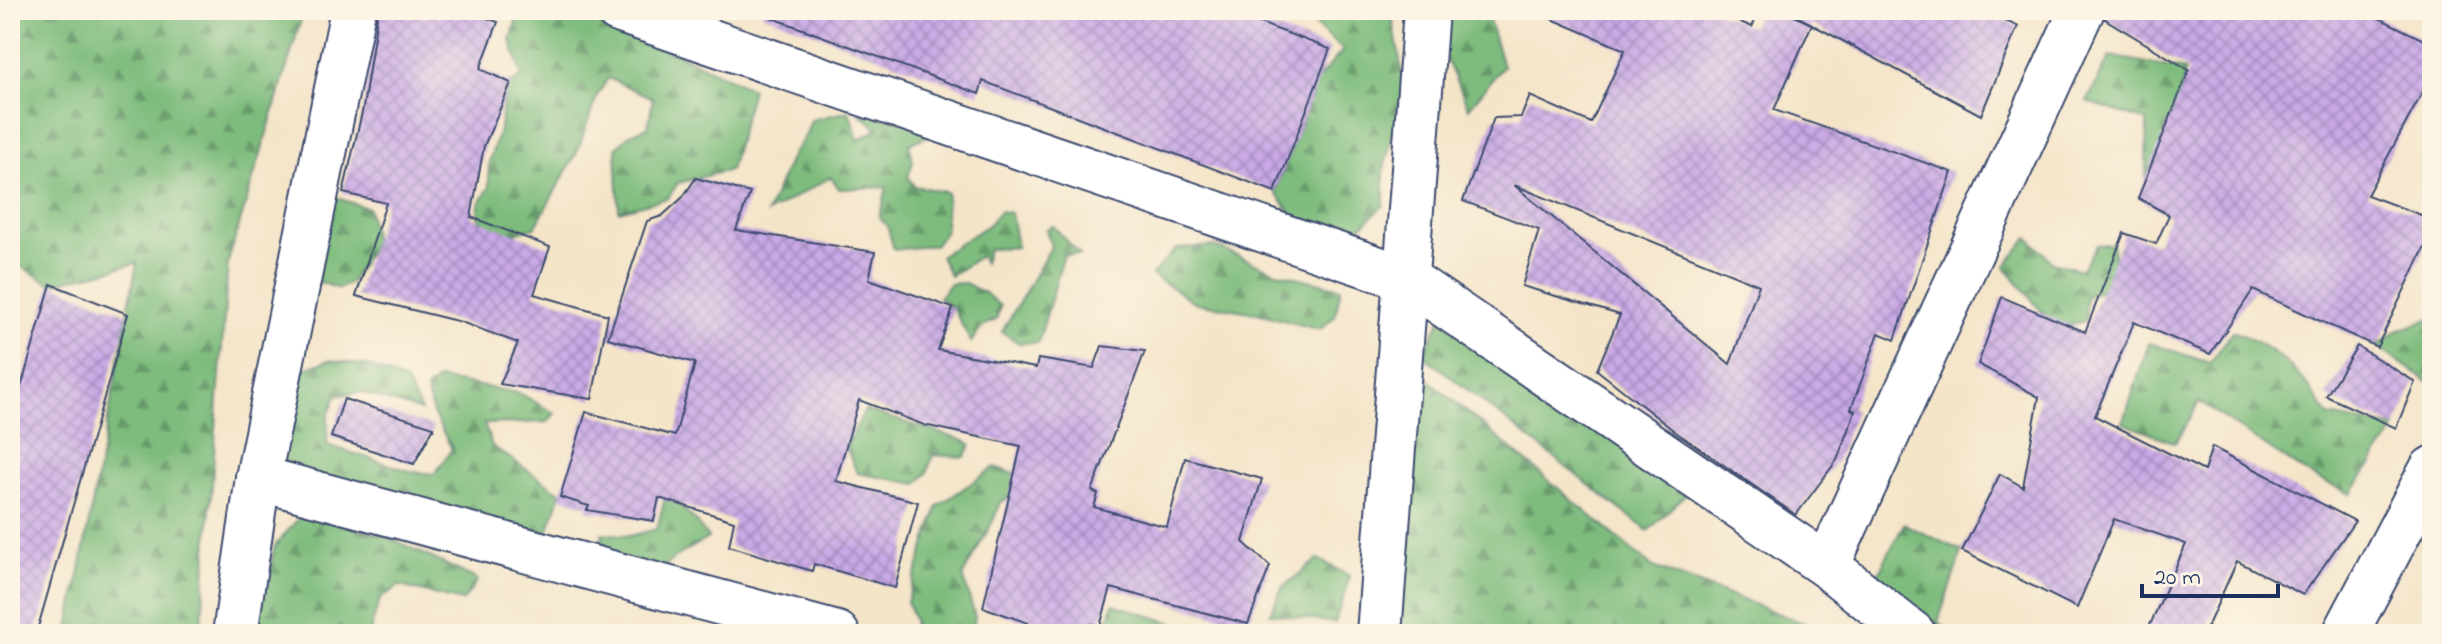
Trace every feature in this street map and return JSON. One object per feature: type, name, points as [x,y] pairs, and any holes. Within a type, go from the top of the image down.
[{"type":"street","points":[[235,634],[258,478],[353,10]]},
{"type":"street","points":[[618,10],[1405,278],[1827,566],[1913,634]]},
{"type":"street","points":[[1379,634],[1426,10]]},
{"type":"street","points":[[1827,566],[2082,10]]},
{"type":"street","points":[[2345,634],[2432,469]]},
{"type":"street","points":[[258,478],[837,634]]},
{"type":"green space","points":[[10,10],[304,10],[228,262],[201,634],[68,634],[137,263],[51,284],[10,260]]},
{"type":"green space","points":[[1307,10],[1391,10],[1405,88],[1384,168],[1384,205],[1354,233],[1320,234],[1290,212],[1275,192],[1318,79],[1343,50],[1303,14]]},
{"type":"green space","points":[[1436,10],[1486,10],[1503,66],[1469,108],[1428,21]]},
{"type":"green space","points":[[575,14],[648,40],[752,89],[730,170],[678,183],[668,198],[619,211],[616,148],[630,134],[648,127],[653,98],[608,78],[597,96],[577,152],[535,227],[498,238],[478,217],[479,204],[489,188],[489,163],[500,127],[506,87],[522,76],[511,40],[517,18]]},
{"type":"green space","points":[[2110,56],[2185,70],[2175,120],[2187,156],[2146,176],[2147,121],[2087,102]]},
{"type":"green space","points":[[849,111],[858,140],[878,129],[860,114],[945,129],[909,144],[913,162],[908,177],[914,186],[947,192],[945,232],[934,245],[894,250],[887,225],[879,218],[887,187],[839,189],[831,177],[767,213],[791,156],[806,135],[811,120]]},
{"type":"green space","points":[[337,198],[368,208],[374,242],[351,282],[339,289],[317,281],[327,202]]},
{"type":"green space","points":[[1000,211],[1011,213],[1017,247],[988,249],[984,263],[980,256],[950,276],[940,256],[989,224]]},
{"type":"green space","points":[[1053,226],[1080,255],[1064,255],[1038,343],[1019,343],[1002,332],[1051,247],[1046,229]]},
{"type":"green space","points":[[2028,237],[2052,262],[2081,270],[2097,245],[2112,244],[2119,283],[2086,296],[2086,321],[2055,328],[2005,267]]},
{"type":"green space","points":[[1214,246],[1276,272],[1341,288],[1335,316],[1320,330],[1257,313],[1196,303],[1152,275],[1176,249]]},
{"type":"green space","points":[[964,283],[985,293],[1000,306],[996,320],[984,325],[971,342],[953,308],[939,298],[949,284]]},
{"type":"green space","points":[[2432,318],[2432,384],[2377,347],[2397,331]]},
{"type":"green space","points":[[1441,319],[1690,490],[1648,531],[1423,355]]},
{"type":"green space","points":[[2233,331],[2265,347],[2288,365],[2329,416],[2396,428],[2351,494],[2311,476],[2199,402],[2175,443],[2123,423],[2149,343],[2210,363]]},
{"type":"green space","points":[[329,360],[366,365],[405,381],[421,411],[361,392],[336,396],[328,416],[327,445],[413,472],[435,474],[452,449],[433,413],[426,390],[438,379],[519,393],[555,413],[548,422],[484,424],[492,446],[561,493],[544,544],[280,467],[297,372]]},
{"type":"green space","points":[[1413,367],[1651,566],[1833,634],[1397,634]]},
{"type":"green space","points":[[865,410],[971,445],[965,457],[933,455],[927,473],[917,484],[857,473],[846,447]]},
{"type":"green space","points":[[995,467],[1041,484],[1000,502],[963,575],[975,618],[969,634],[911,634],[914,621],[907,602],[938,506]]},
{"type":"green space","points":[[666,493],[694,519],[708,538],[674,558],[656,575],[626,569],[603,548],[602,533],[630,536],[657,529]]},
{"type":"green space","points":[[302,514],[388,537],[478,580],[463,601],[399,586],[380,599],[369,634],[251,634],[252,618],[266,584],[275,546]]},
{"type":"green space","points":[[1904,524],[1962,551],[1938,622],[1954,634],[1924,634],[1871,587]]},
{"type":"green space","points":[[1318,559],[1350,576],[1335,623],[1270,613],[1282,588]]},
{"type":"green space","points":[[1113,604],[1206,634],[1111,634],[1107,625]]},
{"type":"building","points":[[378,10],[466,10],[498,22],[480,69],[511,83],[484,146],[471,217],[550,247],[534,294],[608,315],[592,399],[500,384],[518,343],[461,322],[356,296],[386,203],[343,193],[363,108]]},
{"type":"building","points":[[763,10],[1225,10],[1330,49],[1275,192],[983,81],[979,94],[762,14]]},
{"type":"building","points":[[1531,10],[1712,10],[1752,27],[1760,10],[1781,10],[1812,24],[1774,110],[1952,172],[1895,340],[1879,333],[1851,409],[1855,411],[1837,460],[1796,515],[1673,430],[1597,370],[1620,315],[1522,286],[1539,230],[1463,201],[1494,118],[1521,117],[1530,96],[1591,123],[1625,50]],"holes":[[[1514,185],[1759,285],[1730,364]]]},
{"type":"building","points":[[1785,10],[1977,10],[2018,26],[1981,115]]},
{"type":"building","points":[[2107,10],[2363,10],[2432,44],[2432,75],[2367,195],[2432,219],[2432,232],[2377,347],[2253,290],[2210,354],[2134,322],[2095,416],[2204,471],[2212,447],[2355,521],[2303,595],[2237,561],[2204,634],[2146,634],[2186,544],[2114,519],[2077,608],[1962,551],[2000,474],[2023,487],[2039,397],[1978,364],[2002,297],[2085,332],[2124,233],[2156,244],[2169,215],[2138,198],[2189,70],[2105,19]]},
{"type":"building","points":[[696,178],[750,193],[736,230],[875,252],[869,279],[953,308],[938,350],[1036,368],[1038,359],[1094,368],[1102,346],[1145,351],[1092,491],[1098,494],[1094,507],[1167,527],[1185,458],[1262,479],[1243,542],[1270,566],[1248,624],[1111,588],[1100,626],[1091,624],[1088,634],[1025,634],[1028,623],[983,607],[1021,446],[924,425],[859,400],[836,481],[918,502],[895,588],[814,564],[812,571],[729,546],[734,521],[659,498],[654,521],[587,510],[589,506],[560,497],[586,412],[675,436],[695,363],[608,338],[647,221],[662,216],[682,198]]},
{"type":"building","points":[[51,284],[128,314],[36,634],[10,634],[10,425]]},
{"type":"building","points":[[2357,346],[2415,382],[2396,428],[2326,396]]},
{"type":"building","points":[[344,399],[434,427],[414,464],[331,437]]}]
